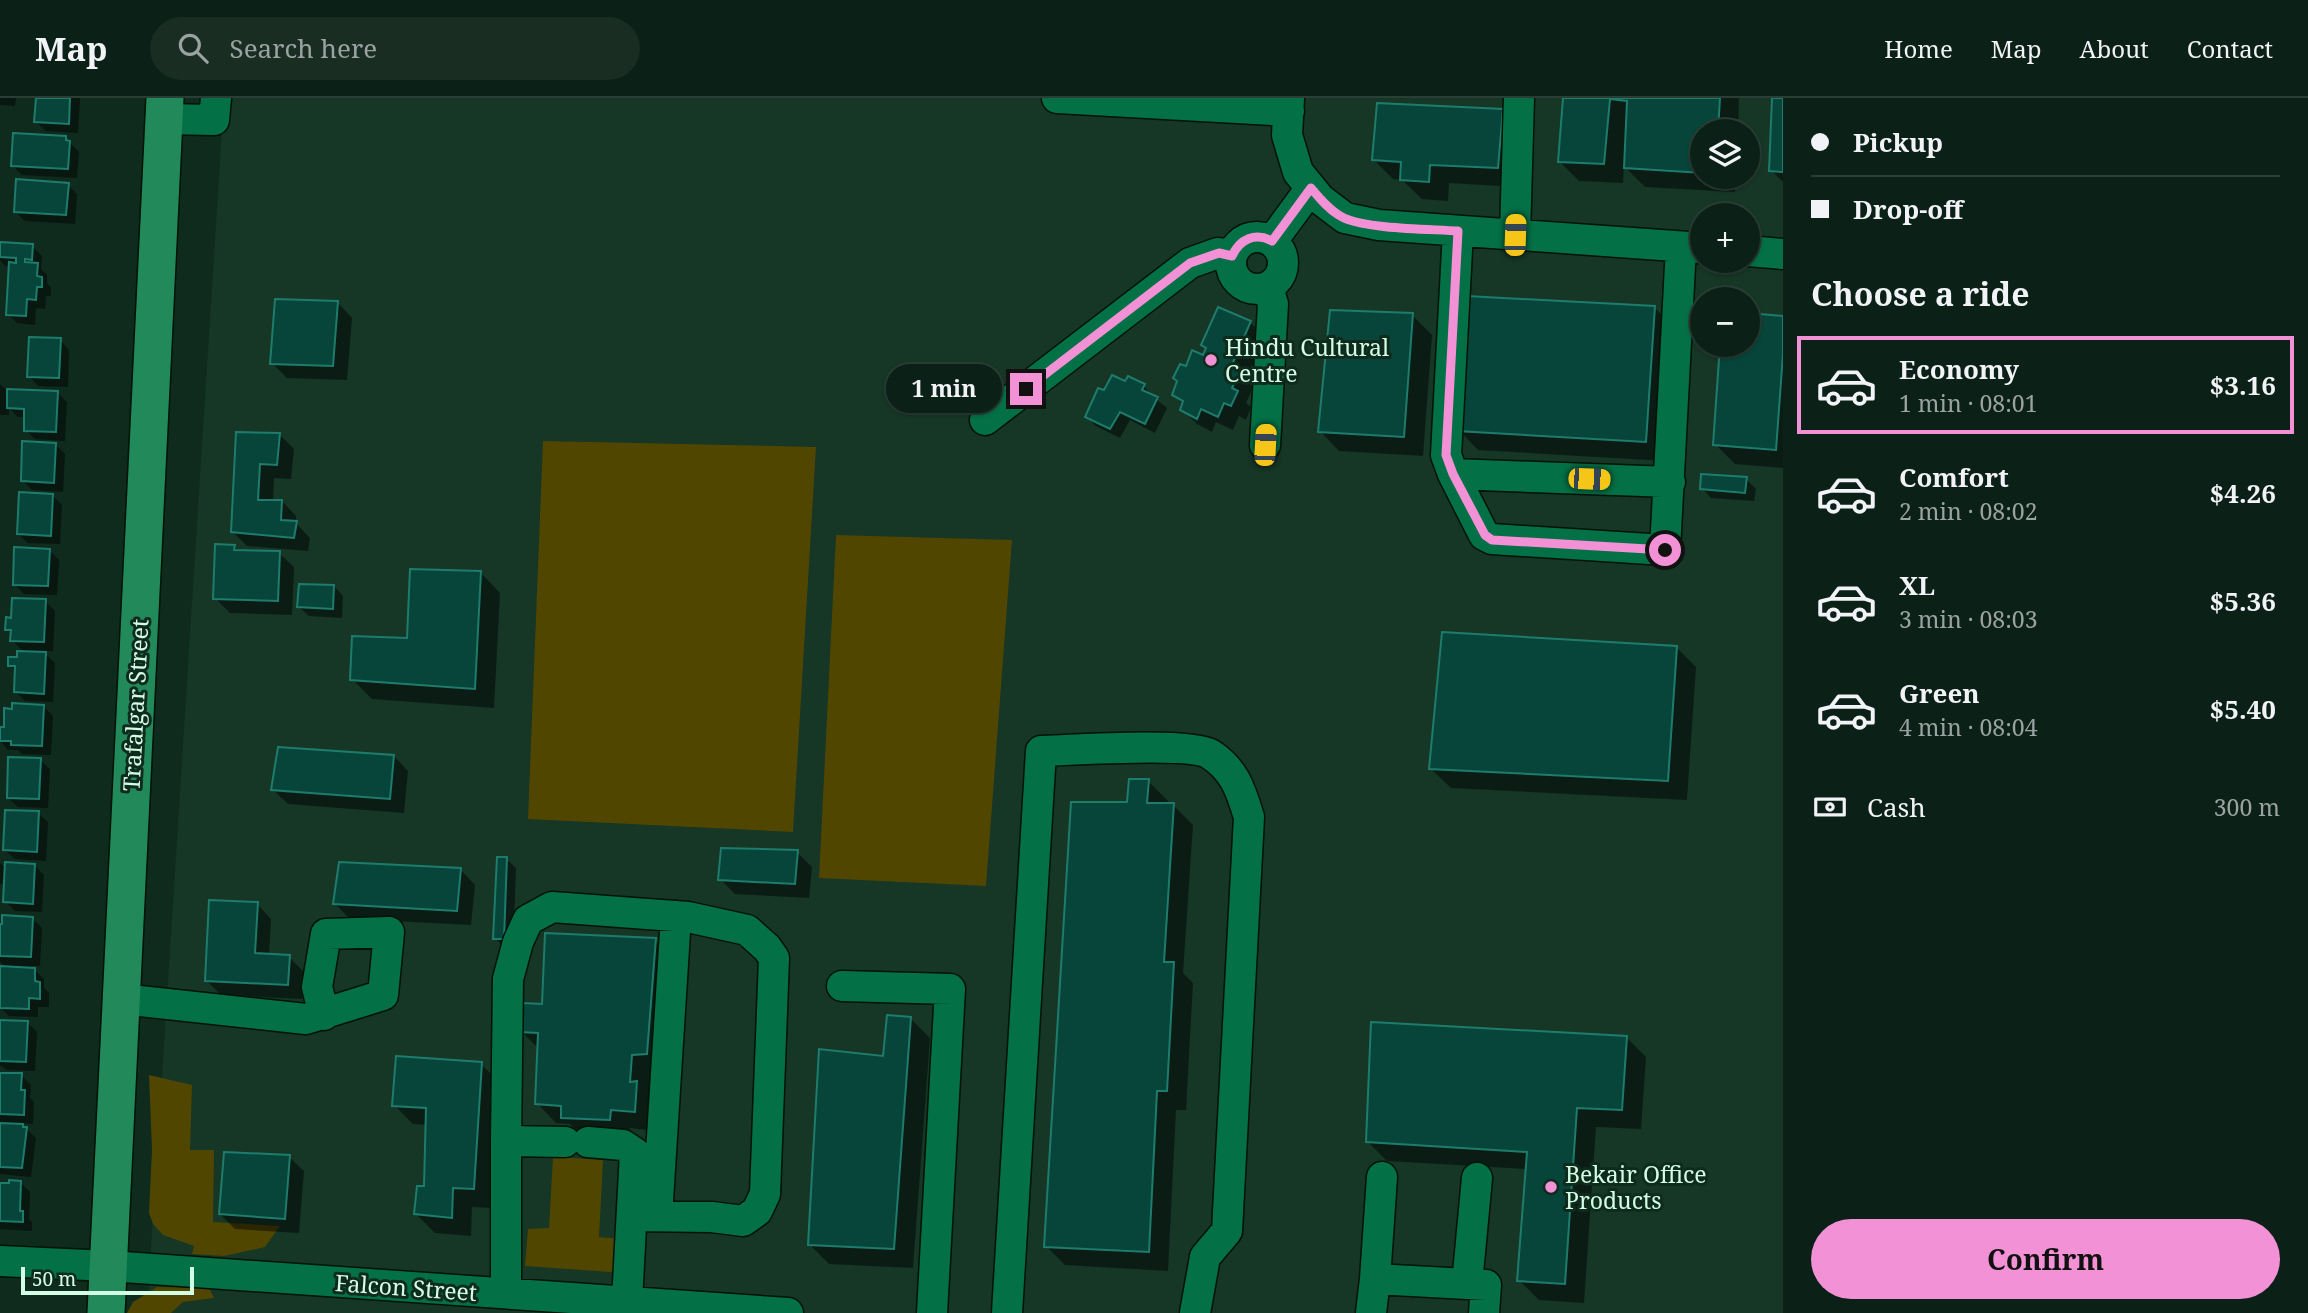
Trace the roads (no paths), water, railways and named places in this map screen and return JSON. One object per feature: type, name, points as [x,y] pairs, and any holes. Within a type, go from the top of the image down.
[{"type":"main road","name":"Trafalgar Street","points":[[106,1313],[165,108]]},
{"type":"street","points":[[165,108],[214,120],[216,98]]},
{"type":"street","points":[[1057,98],[1289,104],[1287,135],[1298,172],[1320,199],[1345,218],[1379,225],[1690,248]]},
{"type":"street","points":[[1515,235],[1519,98]]},
{"type":"street","points":[[1272,241],[1311,188]]},
{"type":"street","points":[[1458,231],[1446,455],[1485,535],[1492,540],[1665,550],[1690,269]]},
{"type":"street","points":[[1260,237],[1272,241],[1281,251],[1283,269],[1275,284],[1268,288],[1251,289],[1237,280],[1231,265],[1232,256],[1242,241],[1260,237]]},
{"type":"street","points":[[1760,252],[1783,254]]},
{"type":"street","points":[[985,420],[1190,263],[1219,253],[1232,256]]},
{"type":"street","points":[[1265,445],[1273,304],[1268,288]]},
{"type":"street","points":[[1453,474],[1670,482]]},
{"type":"street","points":[[1007,1313],[1041,751],[1175,747],[1209,753],[1237,778],[1249,817],[1227,1231],[1205,1257],[1195,1313]]},
{"type":"street","points":[[506,1293],[508,979],[518,942],[528,920],[552,907],[676,916],[747,930],[774,958],[765,1194],[757,1210],[743,1221],[712,1217],[645,1216]]},
{"type":"street","points":[[627,1301],[645,1216],[676,916]]},
{"type":"street","points":[[842,986],[950,989],[932,1313]]},
{"type":"street","points":[[121,999],[306,1019],[324,1015]]},
{"type":"street","points":[[506,1141],[623,1146],[635,1153],[645,1216]]},
{"type":"street","points":[[1371,1313],[1382,1177]]},
{"type":"street","points":[[1467,1284],[1477,1178]]},
{"type":"street","name":"Falcon Street","points":[[0,1261],[109,1266],[788,1313]]},
{"type":"street","points":[[1375,1279],[1486,1285],[1484,1313]]},
{"type":"place","name":"Hindu Cultural Centre","points":[[1211,360]]},
{"type":"place","name":"Bekair Office Products","points":[[1551,1187]]}]
